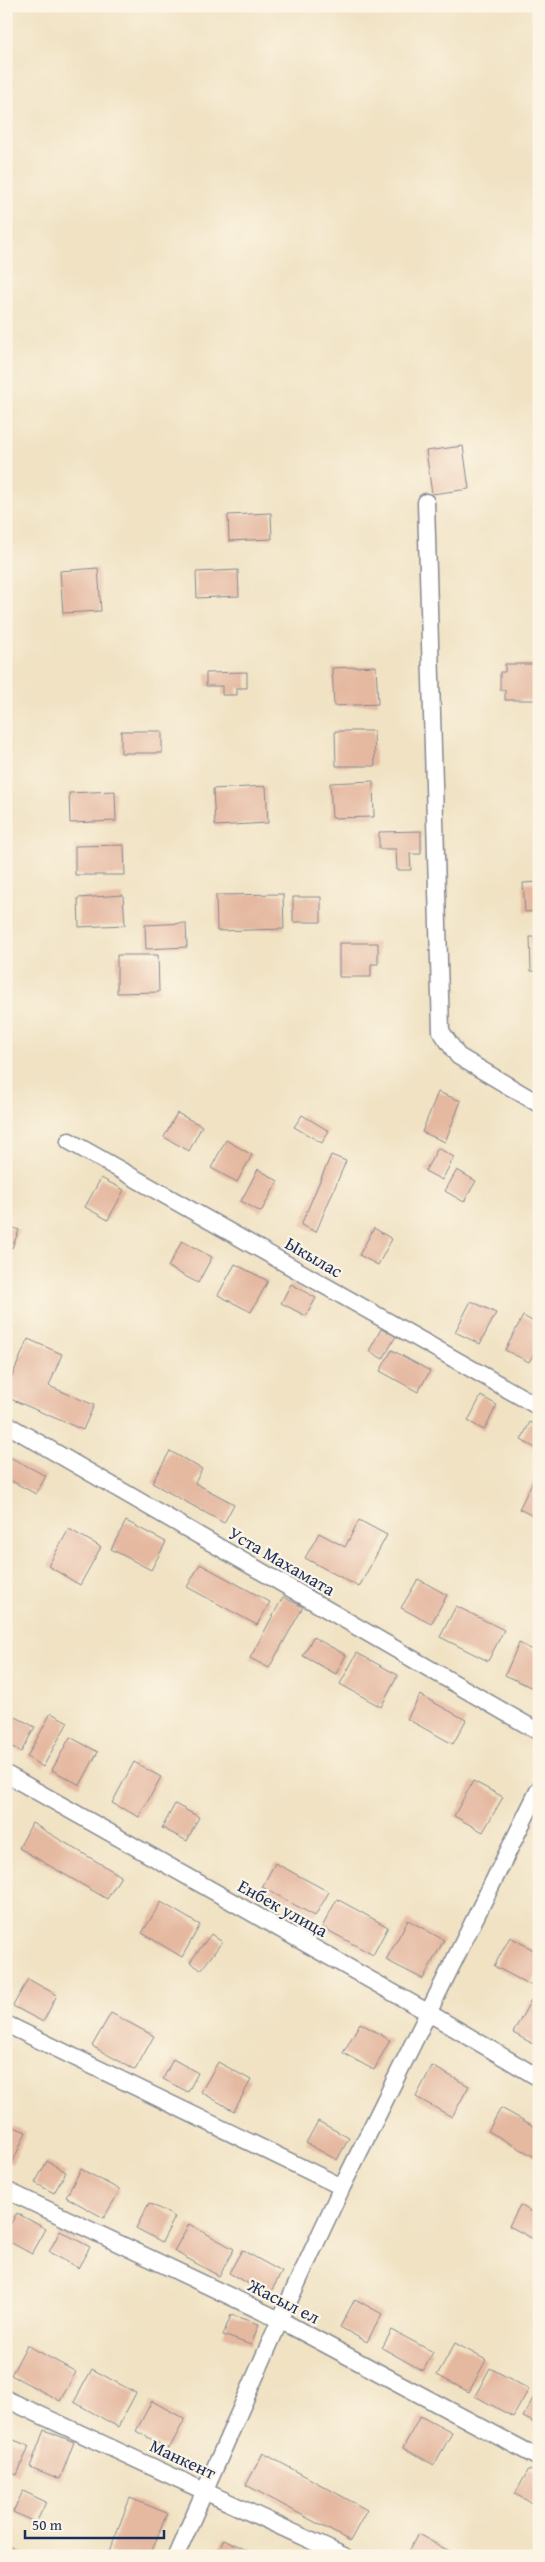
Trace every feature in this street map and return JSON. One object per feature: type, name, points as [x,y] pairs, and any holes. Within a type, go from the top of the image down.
[{"type":"street","points":[[426,502],[441,1031],[458,1056],[539,1104]]},
{"type":"street","name":"Ыкылас","points":[[69,1141],[539,1407]]},
{"type":"street","name":"Уста Махамата","points":[[6,1424],[539,1732]]},
{"type":"street","name":"Енбек улица","points":[[6,1774],[429,2013],[539,2078]]},
{"type":"street","points":[[176,2556],[206,2492],[280,2320],[342,2187],[539,1789]]},
{"type":"street","points":[[6,2024],[342,2187]]},
{"type":"street","name":"Жасыл ел","points":[[6,2190],[280,2320],[539,2458]]},
{"type":"street","name":"Манкент","points":[[6,2399],[344,2556]]},
{"type":"building","points":[[463,446],[469,489],[432,494],[426,451]]},
{"type":"building","points":[[271,513],[272,539],[229,541],[228,515]]},
{"type":"building","points":[[98,568],[101,611],[63,613],[60,571]]},
{"type":"building","points":[[238,570],[239,596],[197,598],[196,572]]},
{"type":"building","points":[[505,664],[539,664],[539,700],[505,700],[505,690],[500,690],[500,672],[505,672]]},
{"type":"building","points":[[376,666],[378,704],[334,706],[332,668]]},
{"type":"building","points":[[247,672],[247,688],[237,688],[237,695],[222,695],[222,686],[206,686],[206,673]]},
{"type":"building","points":[[121,731],[162,731],[162,753],[121,753]]},
{"type":"building","points":[[335,731],[374,731],[375,766],[336,766]]},
{"type":"building","points":[[373,781],[374,817],[332,818],[330,783]]},
{"type":"building","points":[[266,786],[268,823],[215,826],[213,789]]},
{"type":"building","points":[[115,791],[116,821],[70,823],[69,793]]},
{"type":"building","points":[[421,831],[421,854],[410,854],[411,870],[397,870],[396,849],[379,849],[379,832]]},
{"type":"building","points":[[124,845],[125,875],[75,875],[75,846]]},
{"type":"building","points":[[539,882],[539,911],[525,912],[523,883]]},
{"type":"building","points":[[283,894],[284,929],[217,931],[216,895]]},
{"type":"building","points":[[123,895],[125,925],[79,927],[78,898]]},
{"type":"building","points":[[293,897],[321,897],[321,922],[293,922]]},
{"type":"building","points":[[186,923],[187,947],[146,949],[145,925]]},
{"type":"building","points":[[530,937],[539,937],[539,971],[531,971]]},
{"type":"building","points":[[339,943],[378,943],[378,964],[371,964],[371,977],[339,977]]},
{"type":"building","points":[[117,955],[158,955],[159,992],[117,993]]},
{"type":"building","points":[[438,1092],[461,1101],[445,1142],[422,1132]]},
{"type":"building","points":[[177,1113],[202,1126],[189,1151],[164,1137]]},
{"type":"building","points":[[302,1115],[329,1131],[322,1143],[294,1127]]},
{"type":"building","points":[[226,1140],[252,1155],[237,1182],[211,1168]]},
{"type":"building","points":[[438,1148],[454,1157],[442,1180],[425,1171]]},
{"type":"building","points":[[331,1155],[346,1161],[316,1232],[301,1225]]},
{"type":"building","points":[[258,1169],[278,1181],[261,1212],[241,1201]]},
{"type":"building","points":[[457,1170],[476,1181],[464,1202],[445,1191]]},
{"type":"building","points":[[101,1178],[124,1190],[108,1220],[85,1207]]},
{"type":"building","points":[[6,1225],[19,1230],[12,1248],[6,1246]]},
{"type":"building","points":[[374,1228],[392,1239],[378,1265],[359,1255]]},
{"type":"building","points":[[182,1241],[212,1257],[198,1283],[168,1267]]},
{"type":"building","points":[[235,1264],[268,1281],[251,1312],[218,1295]]},
{"type":"building","points":[[291,1284],[316,1298],[306,1316],[281,1303]]},
{"type":"building","points":[[471,1301],[496,1313],[480,1344],[455,1332]]},
{"type":"building","points":[[523,1316],[539,1325],[539,1345],[529,1362],[505,1350]]},
{"type":"building","points":[[381,1329],[396,1336],[383,1359],[369,1351]]},
{"type":"building","points":[[28,1339],[62,1354],[49,1386],[94,1405],[83,1430],[6,1397],[6,1390]]},
{"type":"building","points":[[392,1350],[430,1371],[418,1392],[380,1371]]},
{"type":"building","points":[[481,1396],[497,1405],[484,1430],[468,1421]]},
{"type":"building","points":[[530,1422],[539,1427],[539,1450],[521,1440]]},
{"type":"building","points":[[170,1451],[202,1469],[195,1483],[234,1504],[224,1523],[152,1483]]},
{"type":"building","points":[[6,1455],[46,1476],[36,1494],[6,1478]]},
{"type":"building","points":[[539,1469],[539,1519],[519,1509]]},
{"type":"building","points":[[359,1520],[387,1535],[359,1587],[305,1558],[319,1533],[345,1547]]},
{"type":"building","points":[[126,1521],[166,1542],[151,1570],[111,1549]]},
{"type":"building","points":[[69,1529],[101,1547],[80,1585],[48,1566]]},
{"type":"building","points":[[200,1564],[270,1602],[257,1625],[187,1587]]},
{"type":"building","points":[[418,1579],[447,1595],[431,1624],[401,1608]]},
{"type":"building","points":[[283,1597],[303,1607],[269,1668],[250,1658]]},
{"type":"building","points":[[456,1606],[504,1630],[488,1661],[440,1637]]},
{"type":"building","points":[[313,1637],[346,1655],[336,1674],[303,1656]]},
{"type":"building","points":[[519,1643],[539,1653],[539,1691],[505,1675]]},
{"type":"building","points":[[357,1653],[398,1675],[381,1707],[340,1684]]},
{"type":"building","points":[[420,1695],[466,1720],[453,1744],[407,1719]]},
{"type":"building","points":[[51,1713],[68,1722],[43,1767],[27,1757]]},
{"type":"building","points":[[12,1715],[35,1727],[21,1752],[6,1743],[6,1725]]},
{"type":"building","points":[[70,1737],[98,1752],[80,1785],[52,1770]]},
{"type":"building","points":[[134,1762],[161,1777],[139,1817],[112,1803]]},
{"type":"building","points":[[473,1781],[503,1797],[483,1832],[454,1816]]},
{"type":"building","points":[[175,1804],[199,1817],[187,1841],[162,1828]]},
{"type":"building","points":[[32,1823],[121,1876],[107,1899],[19,1848]]},
{"type":"building","points":[[275,1863],[329,1892],[315,1916],[262,1887]]},
{"type":"building","points":[[337,1899],[388,1927],[373,1955],[322,1927]]},
{"type":"building","points":[[161,1902],[200,1925],[182,1957],[142,1933]]},
{"type":"building","points":[[408,1920],[444,1940],[423,1979],[386,1960]]},
{"type":"building","points":[[211,1934],[222,1942],[201,1970],[190,1962]]},
{"type":"building","points":[[510,1937],[539,1953],[539,1970],[530,1985],[494,1966]]},
{"type":"building","points":[[28,1979],[57,1995],[43,2022],[13,2006]]},
{"type":"building","points":[[531,2000],[539,2005],[539,2047],[513,2033]]},
{"type":"building","points":[[111,2013],[154,2036],[135,2070],[92,2046]]},
{"type":"building","points":[[360,2023],[390,2040],[374,2070],[343,2053]]},
{"type":"building","points":[[173,2059],[198,2073],[188,2092],[163,2079]]},
{"type":"building","points":[[218,2062],[251,2080],[234,2111],[201,2092]]},
{"type":"building","points":[[432,2066],[469,2086],[452,2117],[416,2097]]},
{"type":"building","points":[[501,2108],[539,2129],[539,2151],[535,2157],[488,2131]]},
{"type":"building","points":[[318,2121],[349,2138],[337,2160],[306,2143]]},
{"type":"building","points":[[7,2124],[26,2132],[12,2164],[6,2161]]},
{"type":"building","points":[[47,2161],[66,2172],[54,2193],[35,2183]]},
{"type":"building","points":[[81,2169],[120,2190],[104,2218],[66,2197]]},
{"type":"building","points":[[149,2203],[175,2217],[162,2242],[136,2228]]},
{"type":"building","points":[[520,2205],[539,2216],[539,2242],[509,2226]]},
{"type":"building","points":[[17,2213],[46,2229],[32,2254],[6,2240],[6,2232]]},
{"type":"building","points":[[189,2224],[234,2249],[219,2276],[174,2251]]},
{"type":"building","points":[[60,2231],[90,2247],[78,2268],[49,2252]]},
{"type":"building","points":[[242,2250],[282,2272],[269,2295],[229,2273]]},
{"type":"building","points":[[355,2299],[382,2314],[367,2342],[340,2327]]},
{"type":"building","points":[[231,2315],[259,2324],[251,2345],[223,2335]]},
{"type":"building","points":[[392,2330],[433,2352],[423,2371],[382,2348]]},
{"type":"building","points":[[455,2343],[486,2360],[469,2392],[437,2375]]},
{"type":"building","points":[[27,2345],[76,2372],[60,2401],[11,2375]]},
{"type":"building","points":[[490,2368],[529,2389],[513,2417],[475,2396]]},
{"type":"building","points":[[92,2369],[136,2393],[118,2427],[74,2402]]},
{"type":"building","points":[[537,2391],[539,2392],[539,2425],[523,2417]]},
{"type":"building","points":[[152,2401],[185,2419],[169,2449],[136,2431]]},
{"type":"building","points":[[420,2416],[452,2433],[434,2465],[403,2448]]},
{"type":"building","points":[[44,2430],[74,2442],[60,2479],[30,2467]]},
{"type":"building","points":[[6,2437],[29,2446],[17,2475],[6,2470]]},
{"type":"building","points":[[263,2453],[367,2510],[350,2541],[246,2485]]},
{"type":"building","points":[[529,2469],[539,2475],[539,2507],[515,2494]]},
{"type":"building","points":[[23,2491],[46,2502],[36,2523],[13,2512]]},
{"type":"building","points":[[130,2498],[167,2513],[150,2556],[119,2556],[109,2552]]},
{"type":"building","points":[[418,2534],[458,2556],[406,2556]]},
{"type":"building","points":[[224,2539],[259,2556],[216,2556]]},
{"type":"building","points":[[6,2545],[24,2554],[24,2556],[6,2556]]}]
